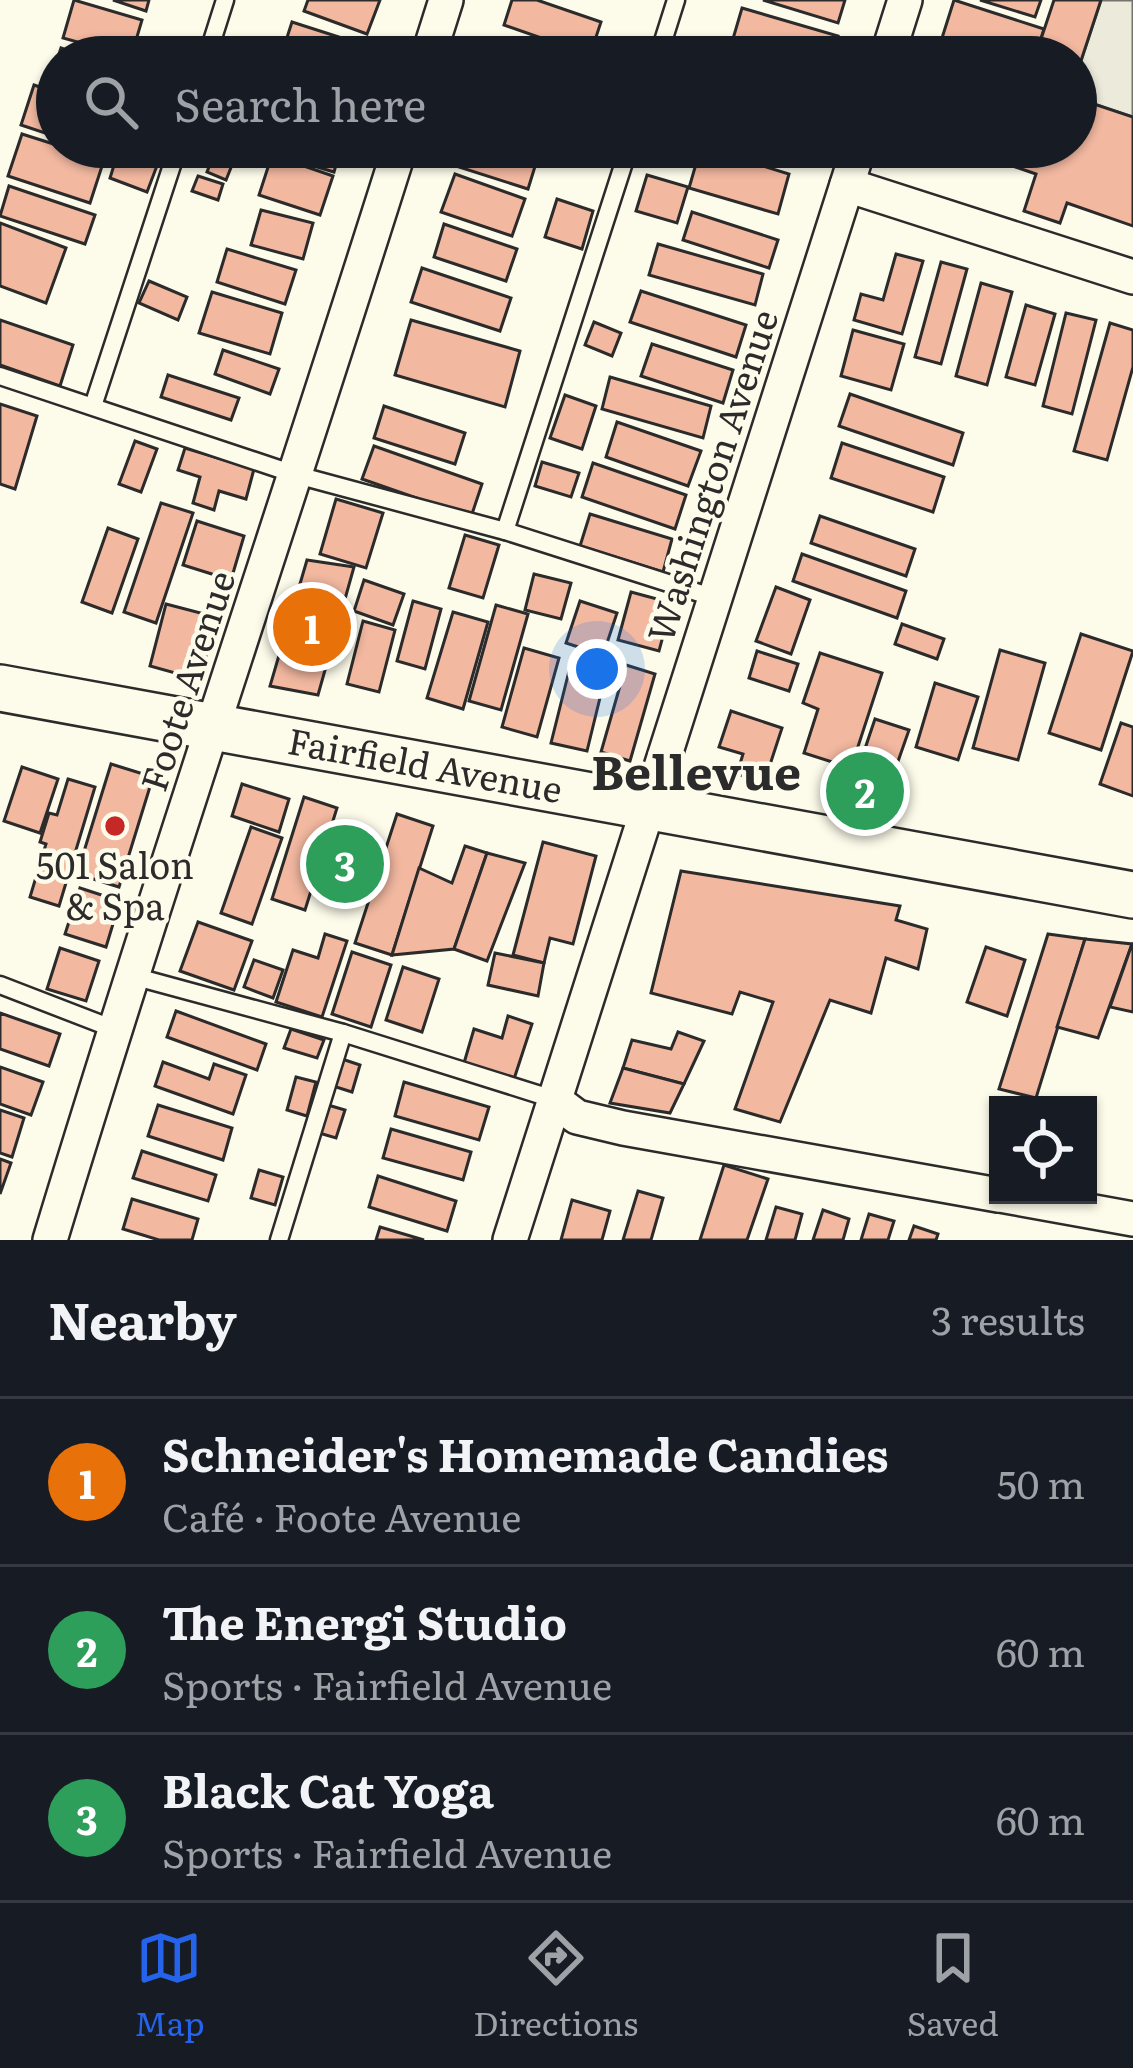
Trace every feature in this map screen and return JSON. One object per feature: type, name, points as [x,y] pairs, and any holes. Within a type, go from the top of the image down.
[{"type":"main road","name":"Fairfield Avenue","points":[[0,688],[1133,895]]},
{"type":"street","points":[[435,36],[446,0]]},
{"type":"street","points":[[894,36],[905,0]]},
{"type":"street","name":"Foote Avenue","points":[[50,1240],[129,975],[216,727],[393,168]]},
{"type":"street","name":"Washington Avenue","points":[[510,1240],[853,168]]},
{"type":"street","points":[[848,185],[1133,277]]},
{"type":"street","points":[[553,1099],[577,1117],[623,1128],[989,1193]]},
{"type":"street","points":[[1049,1204],[1133,1219]]},
{"type":"lane","points":[[214,36],[225,0]]},
{"type":"lane","points":[[665,36],[676,0]]},
{"type":"lane","points":[[93,406],[171,168]]},
{"type":"lane","points":[[505,531],[622,168]]},
{"type":"lane","points":[[0,376],[297,475],[505,531],[715,598]]},
{"type":"lane","points":[[129,975],[344,1033],[553,1099]]},
{"type":"lane","points":[[0,986],[114,1029]]},
{"type":"lane","points":[[279,1240],[344,1033]]},
{"type":"shaded area","points":[[1101,0],[1133,0],[1133,117],[1097,105],[1097,36],[1089,36]]},
{"type":"building","points":[[74,0],[142,20],[137,36],[64,36]]},
{"type":"building","points":[[113,0],[149,0],[146,11]]},
{"type":"building","points":[[308,0],[380,0],[367,34],[304,11]]},
{"type":"building","points":[[512,0],[537,0],[601,22],[596,36],[536,36],[504,25]]},
{"type":"building","points":[[763,0],[845,0],[838,23]]},
{"type":"building","points":[[954,0],[1044,29],[1042,36],[943,36]]},
{"type":"building","points":[[980,0],[1041,0],[1035,17]]},
{"type":"building","points":[[1054,0],[1101,0],[1089,36],[1042,36]]},
{"type":"building","points":[[742,8],[838,36],[734,36]]},
{"type":"building","points":[[292,22],[336,36],[287,36]]},
{"type":"building","points":[[34,85],[36,86],[36,130],[21,125]]},
{"type":"building","points":[[1097,105],[1133,117],[1133,226],[1067,203],[1060,223],[1024,211],[1036,174],[1018,168],[1097,168]]},
{"type":"building","points":[[22,134],[36,138],[36,168],[101,168],[90,203],[8,176]]},
{"type":"building","points":[[113,168],[156,168],[147,192],[110,178]]},
{"type":"building","points":[[209,168],[231,168],[226,180],[207,172]]},
{"type":"building","points":[[268,168],[310,168],[333,176],[320,215],[259,195]]},
{"type":"building","points":[[462,168],[534,168],[528,189]]},
{"type":"building","points":[[695,168],[769,168],[789,174],[778,214],[689,188]]},
{"type":"building","points":[[455,174],[525,199],[512,236],[441,212]]},
{"type":"building","points":[[647,175],[688,187],[677,223],[636,211]]},
{"type":"building","points":[[198,176],[223,184],[218,200],[192,191]]},
{"type":"building","points":[[9,186],[95,215],[85,244],[0,216]]},
{"type":"building","points":[[557,199],[593,211],[582,249],[545,237]]},
{"type":"building","points":[[261,210],[313,223],[303,259],[251,245]]},
{"type":"building","points":[[692,212],[778,240],[769,268],[683,240]]},
{"type":"building","points":[[0,223],[66,248],[46,303],[0,286]]},
{"type":"building","points":[[444,224],[517,249],[506,281],[434,257]]},
{"type":"building","points":[[658,244],[763,274],[755,305],[649,275]]},
{"type":"building","points":[[227,249],[296,270],[285,304],[217,282]]},
{"type":"building","points":[[896,254],[923,261],[902,334],[854,320],[861,294],[883,300]]},
{"type":"building","points":[[941,262],[967,269],[941,364],[915,357]]},
{"type":"building","points":[[422,268],[511,298],[500,331],[411,302]]},
{"type":"building","points":[[149,281],[187,297],[178,320],[139,303]]},
{"type":"building","points":[[981,283],[1012,292],[987,385],[956,376]]},
{"type":"building","points":[[641,291],[746,325],[736,357],[630,322]]},
{"type":"building","points":[[212,292],[282,313],[270,354],[199,333]]},
{"type":"building","points":[[1026,305],[1055,314],[1035,385],[1006,377]]},
{"type":"building","points":[[1066,313],[1096,320],[1072,414],[1043,406]]},
{"type":"building","points":[[0,320],[73,345],[60,386],[0,365]]},
{"type":"building","points":[[411,320],[520,351],[505,407],[395,375]]},
{"type":"building","points":[[594,322],[621,333],[612,356],[585,345]]},
{"type":"building","points":[[1110,323],[1133,330],[1133,367],[1107,460],[1074,451]]},
{"type":"building","points":[[853,330],[904,344],[891,390],[841,376]]},
{"type":"building","points":[[652,344],[733,370],[723,403],[641,376]]},
{"type":"building","points":[[223,350],[279,369],[270,394],[215,374]]},
{"type":"building","points":[[168,375],[239,398],[231,420],[161,397]]},
{"type":"building","points":[[610,377],[711,406],[703,438],[602,409]]},
{"type":"building","points":[[850,394],[963,433],[953,465],[839,426]]},
{"type":"building","points":[[565,395],[596,406],[582,449],[550,438]]},
{"type":"building","points":[[0,404],[37,416],[15,489],[0,484]]},
{"type":"building","points":[[384,406],[465,433],[455,464],[374,438]]},
{"type":"building","points":[[617,422],[701,451],[688,486],[606,457]]},
{"type":"building","points":[[135,441],[157,449],[141,492],[119,484]]},
{"type":"building","points":[[842,443],[944,477],[933,512],[831,478]]},
{"type":"building","points":[[374,446],[482,484],[471,517],[362,479]]},
{"type":"building","points":[[185,448],[254,469],[246,499],[219,491],[214,510],[193,503],[200,477],[178,470]]},
{"type":"building","points":[[542,462],[579,473],[571,497],[535,486]]},
{"type":"building","points":[[593,463],[686,495],[675,529],[582,497]]},
{"type":"building","points":[[336,499],[383,513],[366,568],[320,554]]},
{"type":"building","points":[[161,503],[193,513],[156,623],[124,612]]},
{"type":"building","points":[[590,514],[672,539],[663,572],[580,546]]},
{"type":"building","points":[[820,516],[915,549],[906,576],[811,543]]},
{"type":"building","points":[[197,521],[244,536],[231,580],[183,565]]},
{"type":"building","points":[[108,528],[138,539],[112,613],[82,602]]},
{"type":"building","points":[[465,535],[499,545],[483,598],[449,588]]},
{"type":"building","points":[[802,554],[906,591],[897,618],[793,581]]},
{"type":"building","points":[[307,560],[354,567],[318,695],[270,686]]},
{"type":"building","points":[[534,574],[571,583],[561,619],[525,610]]},
{"type":"building","points":[[364,580],[404,594],[393,625],[354,611]]},
{"type":"building","points":[[776,587],[810,600],[791,654],[756,641]]},
{"type":"building","points":[[631,592],[672,603],[659,651],[618,640]]},
{"type":"building","points":[[413,601],[441,609],[425,669],[397,661]]},
{"type":"building","points":[[580,601],[617,613],[603,655],[566,643]]},
{"type":"building","points":[[166,604],[216,617],[200,680],[150,666]]},
{"type":"building","points":[[496,605],[528,614],[501,710],[469,701]]},
{"type":"building","points":[[453,612],[488,622],[463,709],[427,698]]},
{"type":"building","points":[[363,621],[395,630],[379,692],[347,684]]},
{"type":"building","points":[[902,624],[944,639],[937,659],[895,644]]},
{"type":"building","points":[[1081,634],[1133,651],[1101,750],[1049,733]]},
{"type":"building","points":[[524,648],[559,658],[537,737],[502,727]]},
{"type":"building","points":[[1000,650],[1045,663],[1018,760],[973,748]]},
{"type":"building","points":[[757,651],[798,664],[789,691],[749,678]]},
{"type":"building","points":[[820,653],[882,673],[851,768],[804,753],[818,709],[803,703]]},
{"type":"building","points":[[572,659],[607,669],[587,751],[551,743]]},
{"type":"building","points":[[626,665],[655,674],[630,761],[601,752]]},
{"type":"building","points":[[935,683],[978,697],[958,760],[916,747]]},
{"type":"building","points":[[731,711],[782,728],[764,783],[737,774],[743,754],[719,747]]},
{"type":"building","points":[[875,719],[909,730],[882,807],[849,796]]},
{"type":"building","points":[[1121,723],[1133,727],[1133,796],[1100,784]]},
{"type":"building","name":"501 Salon & Spa","points":[[111,764],[153,777],[119,887],[77,874]]},
{"type":"building","points":[[22,767],[58,779],[40,833],[4,821]]},
{"type":"building","points":[[68,779],[95,787],[59,906],[30,897],[46,844],[40,842],[49,813],[57,815]]},
{"type":"building","points":[[242,784],[289,799],[279,832],[232,816]]},
{"type":"building","points":[[304,797],[337,808],[305,910],[272,899]]},
{"type":"building","points":[[397,814],[433,826],[392,955],[355,943]]},
{"type":"building","points":[[332,824],[377,839],[357,904],[312,890]]},
{"type":"building","points":[[251,827],[282,838],[252,924],[221,913]]},
{"type":"building","points":[[543,842],[596,856],[573,944],[550,938],[544,963],[513,955]]},
{"type":"building","points":[[465,846],[487,853],[454,949],[392,955],[419,868],[452,883]]},
{"type":"building","points":[[487,853],[525,863],[487,961],[454,949]]},
{"type":"building","points":[[681,871],[900,906],[896,920],[927,929],[918,969],[886,958],[871,1013],[830,1000],[780,1122],[735,1109],[773,1002],[740,992],[732,1014],[651,993]]},
{"type":"building","points":[[80,888],[120,901],[106,947],[65,934]]},
{"type":"building","points":[[198,922],[252,941],[234,990],[180,971]]},
{"type":"building","points":[[325,934],[347,941],[322,1017],[276,1002],[293,950],[318,958]]},
{"type":"building","points":[[1048,934],[1085,939],[1037,1096],[999,1089]]},
{"type":"building","points":[[1085,939],[1132,944],[1098,1038],[1057,1027]]},
{"type":"building","points":[[1133,944],[1133,1012],[1110,1007]]},
{"type":"building","points":[[986,947],[1025,960],[1007,1016],[967,1002]]},
{"type":"building","points":[[60,948],[99,961],[86,1001],[47,989]]},
{"type":"building","points":[[352,952],[391,965],[371,1027],[332,1014]]},
{"type":"building","points":[[495,953],[544,963],[538,996],[488,985]]},
{"type":"building","points":[[254,960],[283,970],[273,998],[244,987]]},
{"type":"building","points":[[403,967],[439,979],[422,1032],[386,1020]]},
{"type":"building","points":[[176,1011],[266,1044],[257,1070],[167,1037]]},
{"type":"building","points":[[0,1013],[60,1034],[49,1066],[0,1049]]},
{"type":"building","points":[[508,1016],[532,1024],[514,1079],[464,1063],[474,1029],[502,1038]]},
{"type":"building","points":[[291,1029],[324,1040],[317,1058],[284,1048]]},
{"type":"building","points":[[678,1032],[704,1041],[684,1084],[623,1068],[632,1040],[671,1049]]},
{"type":"building","points":[[342,1059],[360,1065],[352,1092],[333,1086]]},
{"type":"building","points":[[163,1062],[209,1079],[214,1064],[246,1075],[233,1114],[155,1086]]},
{"type":"building","points":[[0,1067],[43,1082],[31,1115],[0,1104]]},
{"type":"building","points":[[623,1068],[684,1084],[670,1113],[610,1103]]},
{"type":"building","points":[[296,1077],[316,1082],[307,1116],[287,1110]]},
{"type":"building","points":[[404,1082],[489,1107],[479,1140],[395,1116]]},
{"type":"building","points":[[158,1105],[232,1128],[223,1160],[148,1136]]},
{"type":"building","points":[[328,1105],[345,1110],[336,1138],[319,1133]]},
{"type":"building","points":[[0,1110],[24,1118],[12,1157],[0,1153]]},
{"type":"building","points":[[391,1129],[471,1152],[463,1180],[383,1158]]},
{"type":"building","points":[[142,1151],[216,1175],[208,1201],[133,1178]]},
{"type":"building","points":[[0,1159],[11,1163],[0,1194]]},
{"type":"building","points":[[724,1165],[768,1179],[747,1240],[700,1240]]},
{"type":"building","points":[[259,1170],[283,1177],[275,1205],[251,1198]]},
{"type":"building","points":[[378,1176],[456,1201],[447,1231],[369,1207]]},
{"type":"building","points":[[638,1191],[663,1198],[651,1240],[623,1240]]},
{"type":"building","points":[[132,1199],[198,1219],[192,1240],[159,1240],[123,1229]]},
{"type":"building","points":[[572,1200],[610,1211],[602,1240],[561,1240]]},
{"type":"building","points":[[776,1207],[802,1214],[795,1240],[766,1240]]},
{"type":"building","points":[[823,1210],[849,1219],[843,1240],[813,1240]]},
{"type":"building","points":[[869,1214],[894,1221],[888,1240],[861,1240]]},
{"type":"building","points":[[914,1226],[938,1234],[936,1240],[909,1240]]},
{"type":"building","points":[[380,1227],[424,1240],[376,1240]]},
{"type":"place","name":"Schneider's Homemade Candies","points":[[312,627]]},
{"type":"place","name":"The Energi Studio","points":[[865,791]]},
{"type":"place","name":"501 Salon & Spa","points":[[115,826]]},
{"type":"place","name":"Black Cat Yoga","points":[[345,864]]},
{"type":"district","name":"Bellevue","points":[[696,773]]}]
